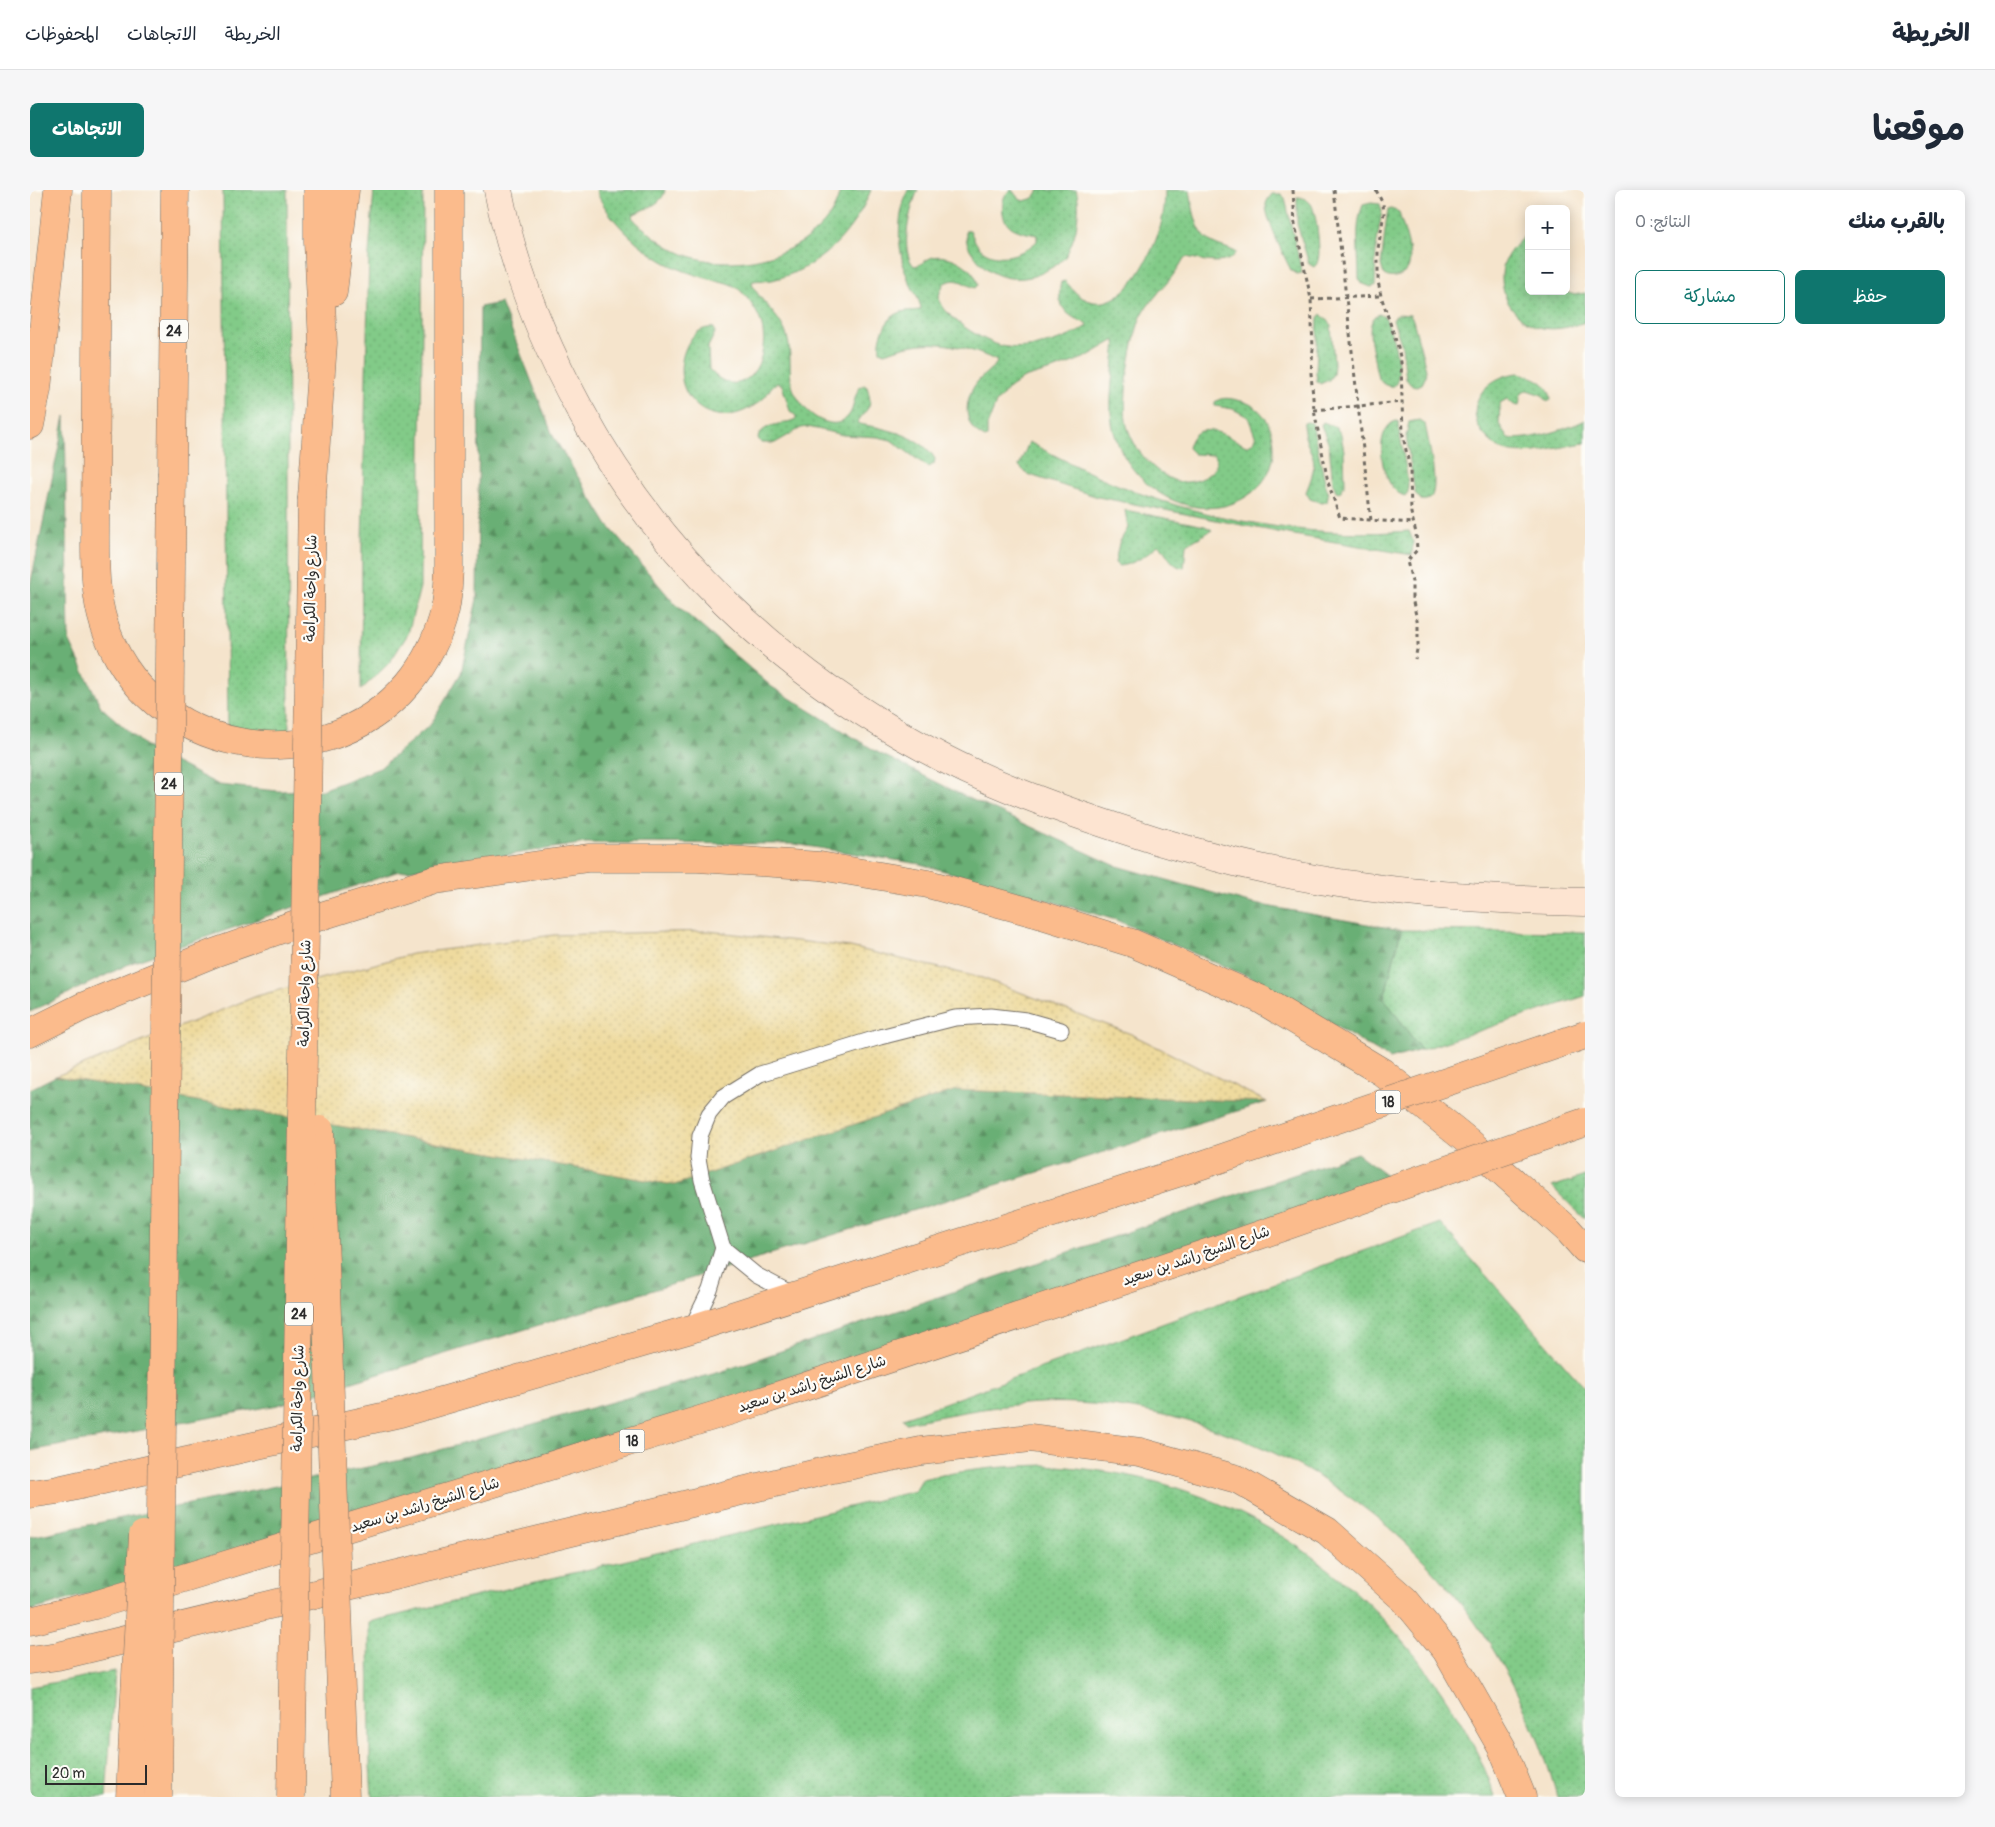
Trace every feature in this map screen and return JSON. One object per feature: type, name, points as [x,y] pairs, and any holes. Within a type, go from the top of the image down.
[{"type":"highway","points":[[30,424],[37,389],[58,190]]},
{"type":"highway","points":[[97,190],[94,538],[96,584],[104,624],[122,662],[147,695],[180,720],[218,738],[259,746],[301,745],[341,733],[378,712],[408,684],[431,649],[445,610],[450,569],[449,190]]},
{"type":"highway","name":"24","points":[[158,1797],[175,190]]},
{"type":"highway","name":"شارع واحة الكرامة","points":[[291,1797],[312,497],[323,343],[318,190]]},
{"type":"highway","points":[[323,343],[335,280],[345,190]]},
{"type":"highway","points":[[308,831],[345,1797]]},
{"type":"highway","points":[[30,1032],[82,1007],[214,953],[296,924],[436,880],[588,858],[698,858],[820,866],[928,884],[1035,913],[1132,943],[1260,999],[1382,1072],[1470,1142],[1568,1230],[1585,1249]]},
{"type":"highway","name":"18","points":[[30,1494],[58,1490],[400,1414],[691,1329],[1190,1169],[1585,1035]]},
{"type":"highway","points":[[130,1797],[165,1096]]},
{"type":"highway","name":"شارع الشيخ راشد بن سعيد","points":[[30,1621],[95,1606],[752,1404],[1228,1246],[1585,1122]]},
{"type":"highway","points":[[30,1660],[58,1656],[833,1469],[920,1451],[1030,1438],[1140,1452],[1237,1479],[1327,1531],[1405,1600],[1446,1650],[1502,1748],[1522,1797]]},
{"type":"street","points":[[498,190],[516,262],[541,330],[597,442],[633,496],[678,554],[751,628],[794,663],[863,713],[923,748],[978,775],[1077,815],[1172,846],[1279,872],[1363,887],[1450,896],[1585,902]]},
{"type":"street","points":[[1558,901],[1585,898]]},
{"type":"lane","points":[[794,1295],[756,1275],[723,1248],[702,1180],[698,1158],[700,1136],[709,1114],[723,1097],[760,1074],[880,1037],[955,1018],[991,1016],[1017,1019],[1061,1030]]},
{"type":"lane","points":[[691,1329],[710,1290],[723,1248]]},
{"type":"path","points":[[1293,190],[1295,224],[1311,299],[1313,341],[1311,373],[1314,410],[1328,482],[1340,518],[1413,523]]},
{"type":"path","points":[[1334,190],[1371,521]]},
{"type":"path","points":[[1376,190],[1383,204],[1384,213],[1378,250],[1378,281],[1401,362],[1403,436],[1410,469],[1410,503],[1416,533],[1417,550],[1407,561],[1418,624],[1418,645],[1415,659]]},
{"type":"path","points":[[1311,299],[1381,296]]},
{"type":"path","points":[[1314,410],[1402,402]]},
{"type":"green space","points":[[223,190],[287,190],[289,742],[228,732]]},
{"type":"green space","points":[[374,190],[423,190],[420,587],[408,634],[390,662],[361,690],[362,543],[369,254]]},
{"type":"green space","points":[[596,190],[665,190],[661,199],[648,208],[634,214],[632,217],[636,222],[672,249],[684,254],[717,262],[739,262],[762,258],[783,251],[803,241],[820,227],[833,210],[840,190],[871,190],[855,221],[844,235],[819,258],[789,275],[772,280],[753,281],[752,284],[759,296],[782,324],[789,349],[792,387],[808,411],[826,422],[841,422],[851,412],[858,390],[864,385],[867,387],[870,404],[857,423],[891,431],[913,439],[931,453],[935,459],[934,464],[929,467],[925,465],[891,440],[878,437],[843,435],[808,427],[801,428],[775,443],[761,443],[758,438],[759,435],[766,428],[796,419],[796,416],[790,411],[782,385],[779,383],[772,386],[764,398],[757,404],[731,415],[714,414],[697,406],[685,390],[681,372],[684,353],[693,336],[705,329],[714,328],[715,333],[708,347],[709,369],[722,380],[735,383],[746,380],[754,371],[761,358],[763,344],[762,328],[757,313],[736,287],[677,268],[641,246],[629,236],[609,213]]},
{"type":"green space","points":[[908,190],[918,190],[907,229],[907,250],[914,266],[933,257],[940,256],[954,259],[967,267],[976,278],[978,285],[975,288],[956,280],[944,283],[939,297],[945,310],[960,324],[980,337],[999,345],[1017,348],[1038,346],[1059,340],[1088,326],[1086,323],[1072,317],[1063,308],[1060,297],[1061,282],[1065,281],[1082,298],[1099,302],[1112,299],[1124,291],[1135,279],[1152,250],[1163,216],[1165,190],[1190,190],[1196,220],[1202,233],[1213,243],[1236,253],[1232,258],[1220,262],[1184,258],[1173,276],[1145,310],[1135,336],[1129,368],[1125,402],[1127,426],[1134,443],[1152,466],[1176,481],[1190,482],[1210,473],[1216,462],[1214,455],[1194,454],[1188,448],[1192,438],[1198,432],[1205,430],[1214,431],[1246,446],[1254,442],[1256,438],[1248,417],[1233,409],[1215,406],[1215,402],[1228,398],[1250,404],[1268,422],[1274,447],[1273,460],[1261,484],[1247,496],[1236,502],[1218,507],[1198,507],[1179,503],[1161,494],[1145,482],[1131,467],[1121,450],[1114,432],[1111,405],[1115,340],[1086,357],[1024,378],[1010,387],[996,403],[987,426],[987,437],[985,438],[977,433],[972,427],[967,412],[970,396],[978,381],[997,361],[968,349],[935,344],[903,347],[884,353],[880,351],[880,340],[890,319],[902,312],[920,310],[921,308],[904,268],[900,246],[901,212]]},
{"type":"green space","points":[[1012,190],[1019,199],[1024,201],[1034,198],[1039,190],[1076,190],[1078,199],[1076,229],[1067,254],[1062,261],[1053,267],[1029,277],[1008,278],[989,270],[981,264],[972,252],[967,240],[966,230],[970,230],[976,243],[982,250],[996,256],[1018,253],[1032,246],[1037,241],[1037,235],[1016,230],[1004,218],[1004,198]]},
{"type":"green space","points":[[1272,194],[1281,194],[1285,198],[1302,273],[1297,274],[1291,270],[1272,227],[1266,210],[1266,204]]},
{"type":"green space","points":[[1297,197],[1301,197],[1309,202],[1315,214],[1319,255],[1317,264],[1314,267],[1309,264],[1297,224]]},
{"type":"green space","points":[[1371,203],[1380,204],[1382,211],[1376,248],[1375,286],[1371,287],[1361,283],[1359,278],[1358,241],[1360,213],[1363,205]]},
{"type":"green space","points":[[1391,209],[1399,212],[1410,256],[1406,272],[1399,276],[1388,277],[1384,275],[1381,265],[1387,215],[1388,210]]},
{"type":"green space","points":[[1525,236],[1525,295],[1570,295],[1570,293],[1575,295],[1585,293],[1585,322],[1563,328],[1543,328],[1525,321],[1517,314],[1505,295],[1502,273],[1506,258]]},
{"type":"green space","points":[[501,303],[553,436],[607,524],[675,604],[772,687],[879,753],[962,795],[1114,865],[1249,903],[1401,930],[1384,998],[1421,1050],[1390,1059],[1263,983],[1116,920],[920,864],[794,844],[586,843],[396,872],[131,963],[30,1012],[30,586],[65,416],[69,640],[101,707],[149,749],[219,785],[278,791],[322,790],[380,768],[431,724],[461,673],[477,599],[480,307]]},
{"type":"green space","points":[[1321,314],[1331,325],[1334,364],[1333,374],[1329,380],[1320,384],[1317,381],[1316,373],[1318,318]]},
{"type":"green space","points":[[1379,314],[1385,317],[1396,352],[1398,372],[1394,386],[1388,386],[1381,381],[1376,368],[1370,328],[1374,317]]},
{"type":"green space","points":[[1398,314],[1410,315],[1413,320],[1426,369],[1422,384],[1416,386],[1411,385],[1406,379],[1402,346],[1393,320]]},
{"type":"green space","points":[[1519,373],[1544,384],[1550,393],[1551,399],[1547,401],[1542,395],[1527,390],[1521,394],[1519,406],[1514,405],[1507,399],[1500,403],[1499,424],[1508,438],[1516,439],[1547,434],[1585,420],[1585,443],[1521,453],[1510,452],[1500,448],[1489,440],[1480,429],[1476,418],[1476,407],[1479,397],[1485,388],[1494,381]]},
{"type":"green space","points":[[1419,420],[1425,424],[1434,478],[1432,494],[1429,499],[1425,500],[1421,500],[1415,493],[1406,436],[1409,422]]},
{"type":"green space","points":[[1396,421],[1399,422],[1407,474],[1408,492],[1405,496],[1397,492],[1390,483],[1382,460],[1383,435],[1388,426]]},
{"type":"green space","points":[[1323,422],[1336,427],[1341,435],[1344,451],[1345,484],[1340,492],[1336,491],[1333,484],[1329,445],[1321,425]]},
{"type":"green space","points":[[1304,423],[1312,423],[1328,495],[1327,502],[1322,503],[1310,499],[1306,492],[1314,466],[1313,457],[1304,432]]},
{"type":"green space","points":[[1029,442],[1087,471],[1147,496],[1211,514],[1276,527],[1310,530],[1376,533],[1409,531],[1413,541],[1412,555],[1288,534],[1098,497],[1027,474],[1019,466]]},
{"type":"green space","points":[[1125,510],[1205,526],[1212,530],[1186,545],[1184,568],[1173,563],[1161,546],[1158,545],[1140,558],[1119,566],[1115,563],[1119,543],[1128,528]]},
{"type":"green space","points":[[1401,930],[1585,932],[1585,996],[1421,1050],[1384,998]]},
{"type":"green space","points":[[56,1076],[674,1185],[956,1090],[1267,1102],[278,1405],[30,1451],[30,1089]]},
{"type":"green space","points":[[1357,1153],[1392,1179],[736,1403],[30,1611],[30,1537],[411,1458],[720,1372]]},
{"type":"green space","points":[[1585,1176],[1585,1219],[1552,1187]]},
{"type":"green space","points":[[1440,1223],[1585,1388],[1585,1797],[1557,1797],[1544,1755],[1527,1714],[1493,1649],[1451,1591],[1402,1539],[1346,1495],[1285,1459],[1220,1431],[1150,1412],[1077,1403],[1012,1405],[906,1423],[903,1418]]},
{"type":"green space","points":[[1045,1465],[1118,1474],[1154,1481],[1189,1492],[1232,1509],[1273,1531],[1312,1556],[1348,1585],[1381,1617],[1412,1652],[1440,1689],[1464,1728],[1485,1770],[1495,1797],[372,1797],[369,1622],[915,1491],[922,1479],[983,1469]]},
{"type":"green space","points":[[115,1671],[106,1797],[30,1797],[30,1687]]},
{"type":"sand","points":[[708,931],[850,947],[982,978],[1131,1034],[1267,1102],[956,1090],[674,1185],[56,1076],[257,996],[412,954],[554,935]]}]
